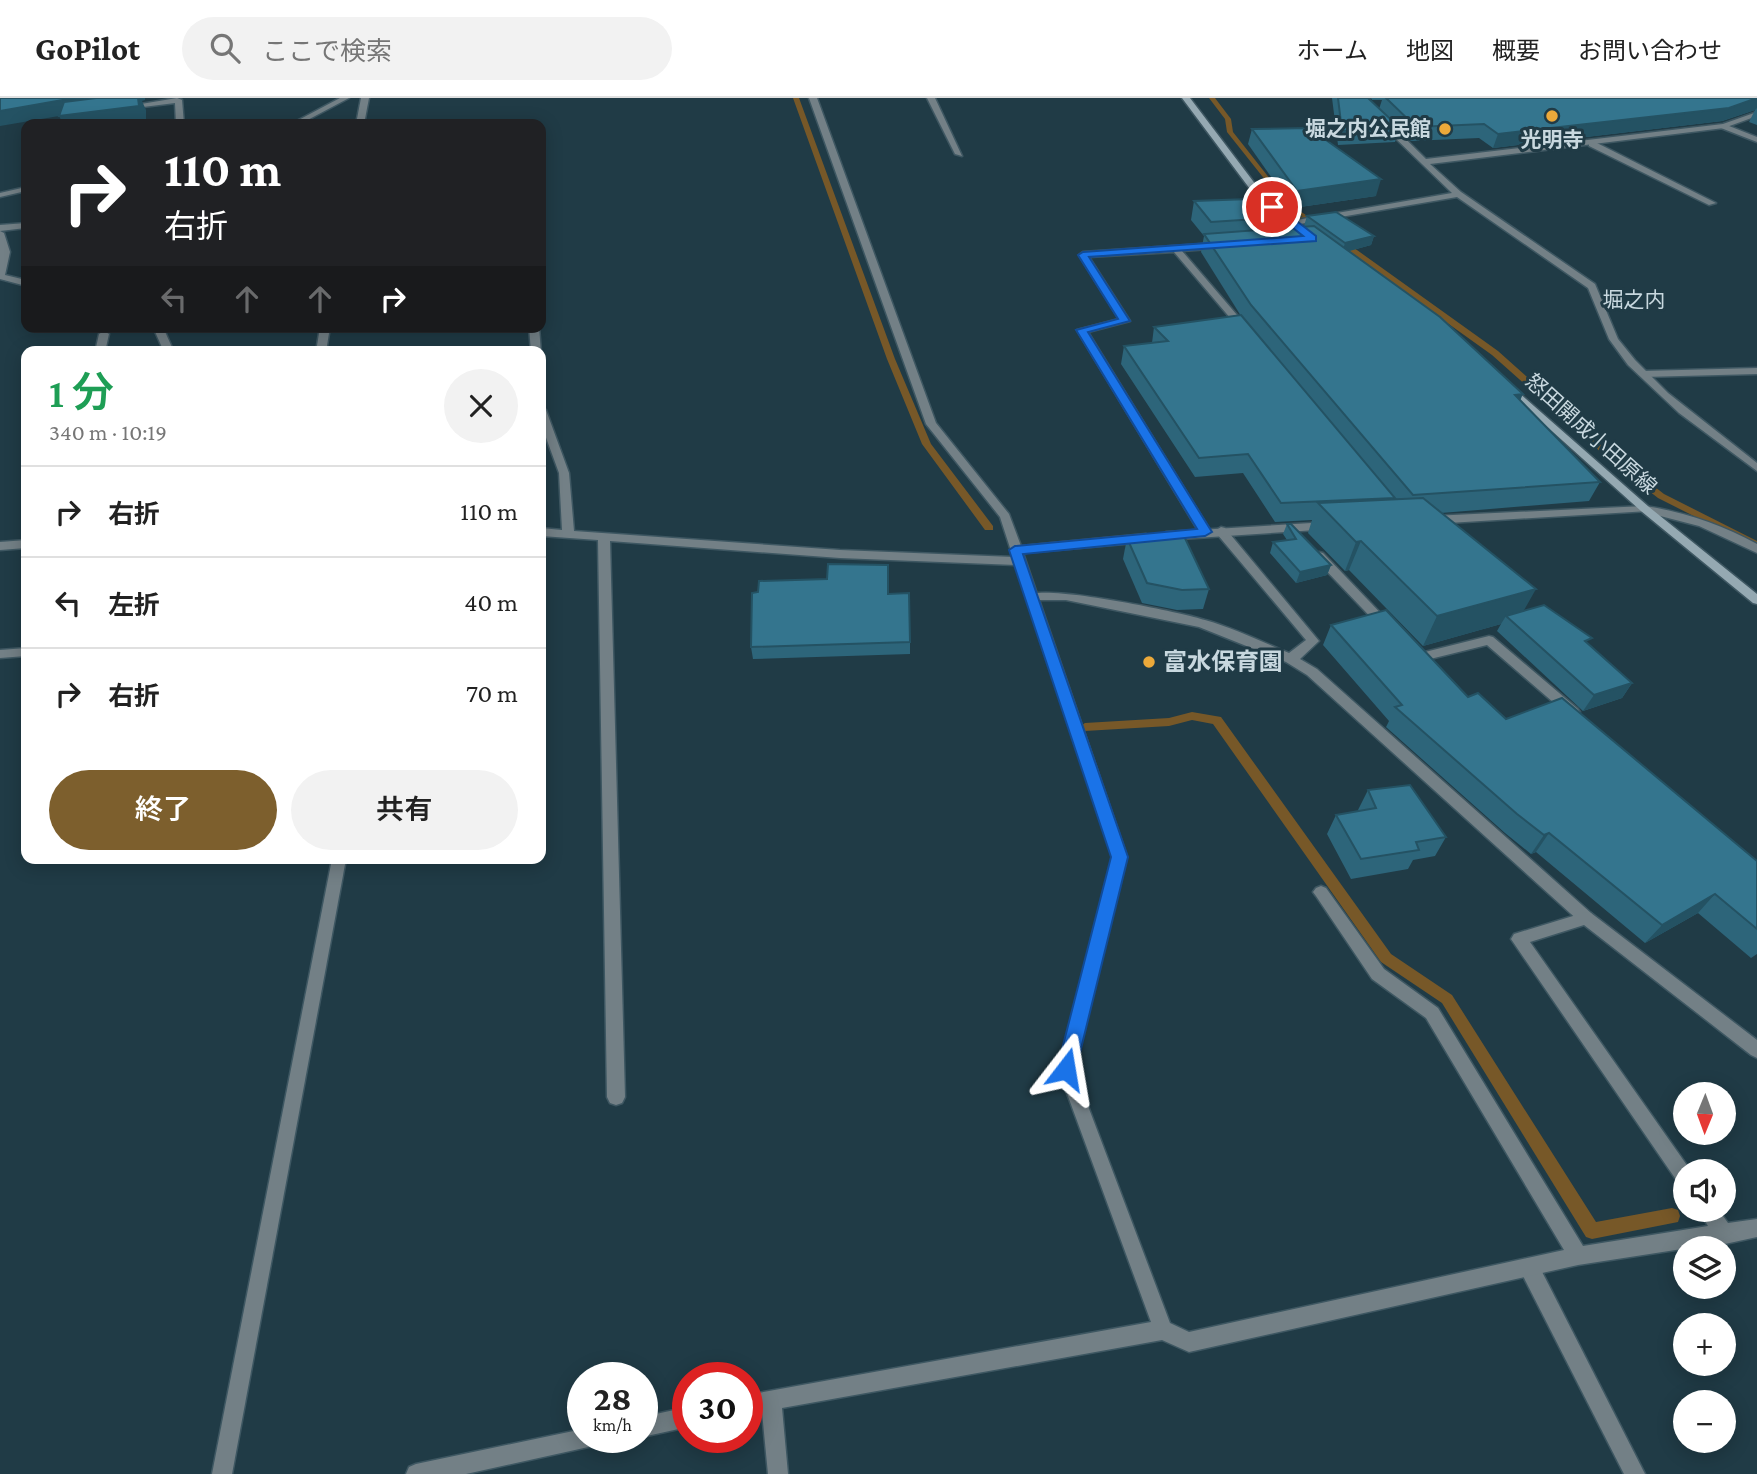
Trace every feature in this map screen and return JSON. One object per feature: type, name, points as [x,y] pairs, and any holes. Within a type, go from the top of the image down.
[{"type":"main road","points":[[1186,98],[1256,191],[1296,226]]},
{"type":"main road","name":"怒田開成小田原線","points":[[1495,375],[1645,509],[1757,600]]},
{"type":"street","points":[[305,119],[345,98]]},
{"type":"street","points":[[361,119],[365,98]]},
{"type":"street","points":[[813,98],[931,424],[1005,516],[1120,857],[1066,1069],[1163,1330]]},
{"type":"street","points":[[931,98],[959,154]]},
{"type":"street","points":[[111,109],[178,100],[180,119]]},
{"type":"street","points":[[1366,101],[1380,104]]},
{"type":"street","points":[[1366,101],[1458,194],[1592,286],[1598,296],[1604,323],[1618,346],[1643,374],[1757,468]]},
{"type":"street","points":[[1424,162],[1592,144],[1724,126],[1757,114]]},
{"type":"street","points":[[1724,126],[1757,140]]},
{"type":"street","points":[[1592,144],[1712,203]]},
{"type":"street","points":[[0,195],[21,190]]},
{"type":"street","points":[[1296,226],[1325,218],[1458,194]]},
{"type":"street","points":[[21,227],[0,230],[6,252],[0,276],[21,282]]},
{"type":"street","points":[[1205,532],[1082,330],[1125,321],[1083,255],[1230,245]]},
{"type":"street","points":[[1176,249],[1253,339]]},
{"type":"street","points":[[101,346],[104,334]]},
{"type":"street","points":[[1643,374],[1757,371]]},
{"type":"street","points":[[546,424],[564,473],[568,534]]},
{"type":"street","points":[[1415,521],[1645,509],[1677,514],[1734,536],[1757,549]]},
{"type":"street","points":[[546,532],[839,554],[1017,556],[1205,532],[1301,538],[1346,525]]},
{"type":"street","points":[[1221,531],[1313,641],[1291,659]]},
{"type":"street","points":[[604,538],[616,1097]]},
{"type":"street","points":[[1301,538],[1418,658],[1489,640],[1583,720]]},
{"type":"street","points":[[0,545],[21,544]]},
{"type":"street","points":[[1033,596],[1066,596],[1202,623],[1291,659],[1312,672],[1586,918],[1757,1050]]},
{"type":"street","points":[[0,654],[21,652]]},
{"type":"street","points":[[222,1474],[338,864]]},
{"type":"street","points":[[1321,892],[1378,974],[1432,1013],[1578,1256]]},
{"type":"street","points":[[1586,918],[1519,939],[1673,1161]]},
{"type":"street","points":[[1716,1222],[1725,1235]]},
{"type":"street","points":[[763,1402],[1163,1330],[1189,1342],[1578,1256],[1755,1230]]},
{"type":"street","points":[[1529,1266],[1635,1474]]},
{"type":"street","points":[[771,1400],[778,1474]]},
{"type":"street","points":[[416,1474],[567,1443]]},
{"type":"building","points":[[0,98],[74,98],[0,111]]},
{"type":"building","points":[[96,98],[138,98],[139,106],[59,116],[64,102]]},
{"type":"building","points":[[1338,98],[1368,98],[1400,128],[1342,131]]},
{"type":"building","name":"光明寺","points":[[1386,98],[1757,98],[1729,108],[1498,134],[1484,124],[1416,127]]},
{"type":"building","points":[[1309,128],[1381,179],[1297,191],[1252,129]]},
{"type":"building","points":[[1279,198],[1300,216],[1211,222],[1194,201]]},
{"type":"building","points":[[1336,212],[1374,236],[1345,243],[1307,216]]},
{"type":"building","points":[[1314,226],[1440,317],[1523,394],[1515,395],[1600,482],[1413,495],[1251,305],[1204,234]]},
{"type":"building","points":[[1241,315],[1395,498],[1281,503],[1248,454],[1199,458],[1124,346],[1168,341],[1154,327]]},
{"type":"building","points":[[1423,498],[1536,589],[1437,616],[1361,541],[1356,542],[1318,503]]},
{"type":"building","points":[[1287,524],[1291,524],[1331,565],[1300,572],[1273,542],[1296,539]]},
{"type":"building","points":[[1183,534],[1209,589],[1182,590],[1147,583],[1127,538]]},
{"type":"building","points":[[828,564],[888,565],[888,594],[909,593],[910,642],[751,647],[752,593],[758,592],[759,581],[827,579]]},
{"type":"building","points":[[1544,605],[1592,638],[1585,641],[1632,683],[1594,695],[1506,616]]},
{"type":"building","points":[[1386,610],[1468,697],[1478,693],[1506,719],[1562,698],[1757,861],[1757,929],[1715,894],[1662,925],[1549,833],[1544,835],[1517,814],[1395,707],[1402,705],[1331,625]]},
{"type":"building","points":[[1410,785],[1446,837],[1416,842],[1419,850],[1361,859],[1336,815],[1376,808],[1368,790]]},
{"type":"waterway","points":[[796,98],[891,359],[927,444],[989,528]]},
{"type":"waterway","points":[[1212,98],[1228,119],[1230,132],[1272,185],[1297,213],[1319,228]]},
{"type":"waterway","points":[[1340,242],[1495,353],[1616,461],[1661,496],[1757,545]]},
{"type":"waterway","points":[[1085,727],[1169,722],[1192,716],[1217,720],[1386,958],[1447,999],[1592,1231],[1672,1216]]},
{"type":"place","name":"光明寺","points":[[1552,116]]},
{"type":"place","name":"堀之内公民館","points":[[1445,129]]},
{"type":"place","name":"富水保育園","points":[[1149,662]]},
{"type":"district","name":"堀之内","points":[[1634,300]]},
{"type":"route","points":[[1066,1069],[1120,857],[1033,596],[1015,550],[1205,532],[1082,330],[1125,321],[1083,255],[1312,239],[1272,207]]}]
